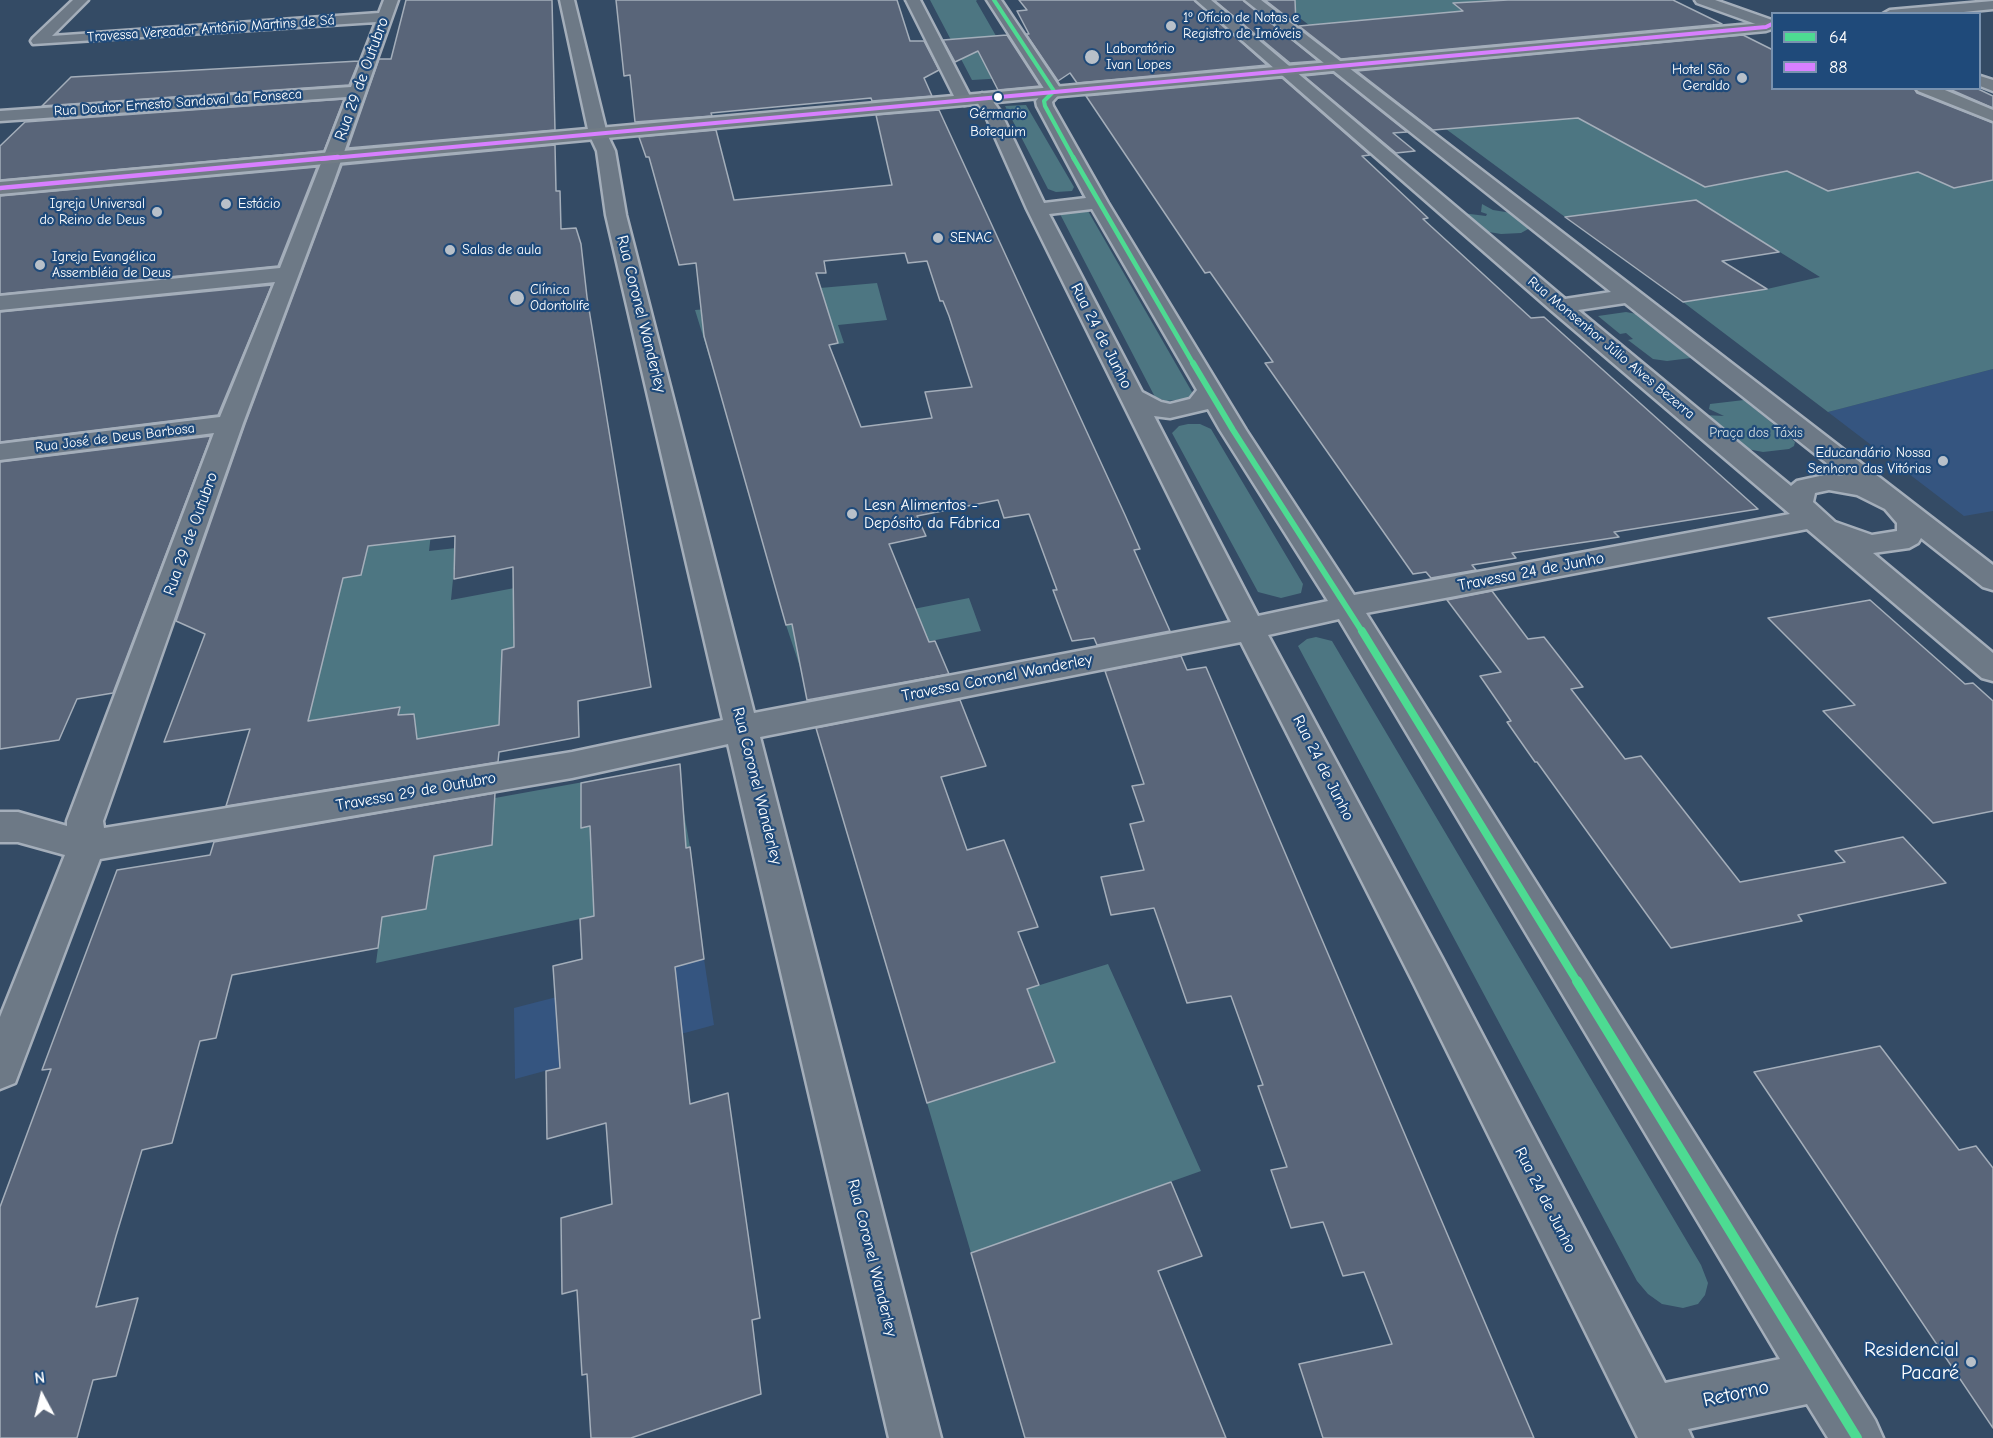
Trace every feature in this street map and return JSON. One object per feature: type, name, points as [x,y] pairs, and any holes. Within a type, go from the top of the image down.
[{"type":"main road","points":[[0,188],[1770,26]]},
{"type":"main road","points":[[1929,90],[1993,116]]},
{"type":"street","name":"Travessa Vereador Antônio Martins de Sá","points":[[81,0],[38,41],[385,17]]},
{"type":"street","name":"Rua 29 de Outubro","points":[[0,1069],[87,846],[85,821],[230,423],[333,158],[391,0]]},
{"type":"street","name":"Rua Coronel Wanderley","points":[[567,0],[598,134],[606,151],[616,215],[915,1438]]},
{"type":"street","name":"Rua 24 de Junho","points":[[913,0],[973,99],[992,111],[1037,209],[1132,397],[1423,960],[1659,1424]]},
{"type":"street","points":[[994,0],[1054,92],[1044,101],[1045,106],[1098,203],[1209,391],[1346,607],[1857,1438]]},
{"type":"street","name":"Rua Monsenhor Júlio Alves Bezerra","points":[[1203,0],[1284,70],[1518,252],[1560,306],[1993,670]]},
{"type":"street","points":[[1252,0],[1993,580]]},
{"type":"street","points":[[1702,0],[1770,26]]},
{"type":"street","points":[[1894,0],[1923,10]]},
{"type":"street","points":[[1906,12],[1993,5]]},
{"type":"street","name":"Rua Doutor Ernesto Sandoval da Fonseca","points":[[0,116],[357,91]]},
{"type":"street","points":[[1037,209],[1098,203]]},
{"type":"street","points":[[1518,252],[1566,246]]},
{"type":"street","points":[[0,303],[287,274]]},
{"type":"street","points":[[1560,306],[1631,296]]},
{"type":"street","points":[[1132,397],[1155,409],[1170,411],[1198,405],[1206,399],[1209,391]]},
{"type":"street","points":[[1154,439],[1157,431],[1164,425],[1185,419],[1211,420],[1233,430]]},
{"type":"street","name":"Rua José de Deus Barbosa","points":[[0,452],[230,423]]},
{"type":"street","points":[[1829,482],[1855,486],[1882,495],[1896,504],[1911,522],[1912,530],[1908,537],[1899,542],[1872,544],[1839,535],[1812,519],[1800,502],[1800,494],[1806,487],[1829,482]]},
{"type":"street","name":"Travessa 24 de Junho","points":[[1250,629],[1346,607],[1812,519]]},
{"type":"street","name":"Travessa Coronel Wanderley","points":[[743,728],[1250,629]]},
{"type":"street","name":"Travessa 29 de Outubro","points":[[87,846],[572,765],[743,728]]},
{"type":"street","points":[[0,827],[18,827],[87,846]]},
{"type":"street","name":"Retorno","points":[[1659,1424],[1819,1376]]},
{"type":"shaded area","name":"Educandário Nossa Senhora das Vitórias","points":[[1993,369],[1993,511],[1964,516],[1828,412]]},
{"type":"shaded area","points":[[704,959],[714,1025],[515,1079],[514,1008]]},
{"type":"green space","points":[[930,0],[977,0],[1011,62],[1022,77],[972,80]]},
{"type":"green space","points":[[1276,0],[1579,0],[1584,2],[1309,25]]},
{"type":"green space","points":[[1533,88],[1705,187],[1787,171],[1828,191],[1918,172],[1954,188],[1993,180],[1993,369],[1828,412],[1683,302],[1767,289],[1820,277],[1696,200],[1565,217],[1427,115]]},
{"type":"green space","points":[[1026,105],[1074,187],[1072,191],[1056,192],[1048,189],[1005,106]]},
{"type":"green space","points":[[1482,204],[1493,210],[1518,214],[1530,228],[1521,233],[1501,234],[1483,231],[1462,213],[1486,216],[1487,214],[1481,212]]},
{"type":"green space","points":[[1088,211],[1192,392],[1192,396],[1188,399],[1166,401],[1155,397],[1060,214]]},
{"type":"green space","points":[[877,283],[887,320],[838,325],[844,343],[712,365],[695,310],[795,302],[820,288]]},
{"type":"green space","points":[[1626,312],[1637,314],[1691,358],[1667,361],[1653,359],[1628,340],[1633,339],[1626,333],[1620,334],[1598,316]]},
{"type":"green space","name":"Praça dos Táxis","points":[[1744,400],[1795,442],[1794,446],[1789,449],[1763,452],[1742,448],[1730,438],[1736,436],[1736,432],[1721,430],[1704,415],[1724,416],[1709,409],[1710,404]]},
{"type":"green space","points":[[1200,424],[1211,429],[1303,584],[1301,593],[1281,598],[1258,592],[1172,433],[1179,426]]},
{"type":"green space","points":[[431,534],[429,551],[456,548],[451,600],[631,566],[635,591],[537,643],[502,650],[503,678],[499,726],[392,744],[399,707],[265,727],[343,578],[361,575],[368,546]]},
{"type":"green space","points":[[969,598],[981,631],[800,667],[786,625],[874,606],[878,616]]},
{"type":"green space","points":[[1316,637],[1332,641],[1701,1265],[1708,1283],[1705,1295],[1698,1304],[1683,1308],[1662,1304],[1648,1294],[1637,1281],[1298,646],[1307,639]]},
{"type":"green space","points":[[611,777],[612,790],[683,808],[690,847],[592,870],[594,916],[376,963],[382,917],[426,909],[434,856],[492,845],[495,798]]},
{"type":"green space","points":[[1108,964],[1201,1171],[971,1253],[927,1103],[1055,1062],[1027,989]]},
{"type":"building","points":[[406,0],[552,0],[555,130],[348,148],[379,59],[391,59]]},
{"type":"building","points":[[616,0],[897,0],[910,41],[924,41],[939,70],[924,78],[932,96],[872,101],[871,98],[711,113],[712,116],[635,122],[630,75],[624,76]]},
{"type":"building","points":[[1019,0],[1194,0],[1267,65],[1077,83],[1070,73],[1058,81],[1026,34],[1029,34],[1017,11],[1027,10]]},
{"type":"building","points":[[1214,0],[1243,0],[1318,61],[1290,63]]},
{"type":"building","points":[[1265,0],[1295,0],[1296,24]]},
{"type":"building","points":[[1508,0],[1673,0],[1722,24],[1341,59],[1299,26],[1463,11],[1453,3]]},
{"type":"building","points":[[1007,35],[1040,86],[998,90],[978,51],[955,62],[943,40]]},
{"type":"building","points":[[1743,35],[1771,49],[1771,90],[1915,90],[1917,93],[1993,123],[1993,180],[1954,188],[1918,172],[1828,191],[1787,171],[1705,187],[1578,118],[1433,130],[1357,71]]},
{"type":"building","points":[[359,61],[349,85],[42,106],[71,77]]},
{"type":"building","points":[[1333,73],[1407,132],[1393,133],[1415,151],[1396,153],[1304,76]]},
{"type":"building","points":[[1282,78],[1370,155],[1362,156],[1428,218],[1423,219],[1531,318],[1544,317],[1758,509],[1614,532],[1619,537],[1512,553],[1516,558],[1472,565],[1476,570],[1431,578],[1426,572],[1413,574],[1265,363],[1273,362],[1210,272],[1205,273],[1086,96]]},
{"type":"building","points":[[1952,90],[1980,90],[1993,96],[1993,108]]},
{"type":"building","points":[[344,99],[324,151],[0,180],[0,146],[25,122]]},
{"type":"building","points":[[939,110],[1125,515],[1140,549],[1134,550],[1170,631],[1097,645],[1094,638],[1072,641],[1053,590],[1057,590],[1029,514],[1004,518],[998,500],[917,516],[926,536],[889,544],[929,642],[935,641],[949,674],[807,700],[792,624],[786,625],[704,336],[696,263],[679,265],[649,157],[646,157],[639,137],[716,130],[734,200],[892,185],[876,115]],"holes":[[[905,253],[908,263],[927,261],[940,301],[943,301],[949,316],[972,387],[925,392],[932,418],[861,427],[829,345],[838,343],[816,273],[826,273],[824,261]]]},
{"type":"building","points":[[555,145],[556,191],[560,191],[561,229],[576,228],[581,244],[587,297],[651,687],[578,701],[579,737],[499,752],[498,762],[226,806],[250,729],[164,742],[205,634],[176,621],[245,424],[342,165]],"holes":[[[455,536],[454,579],[513,567],[514,647],[502,650],[499,725],[417,739],[414,714],[398,715],[400,707],[308,721],[343,578],[361,575],[368,546]]]},
{"type":"building","points":[[317,167],[278,266],[0,294],[0,196]]},
{"type":"building","points":[[1696,200],[1779,252],[1722,261],[1767,289],[1683,302],[1565,217]]},
{"type":"building","points":[[272,285],[218,415],[0,442],[0,312]]},
{"type":"building","points":[[211,436],[113,693],[77,699],[59,740],[0,749],[0,462]]},
{"type":"building","points":[[1492,591],[1528,639],[1544,637],[1583,687],[1571,689],[1625,759],[1641,756],[1740,882],[1845,862],[1835,851],[1903,837],[1946,883],[1798,915],[1802,921],[1671,948],[1535,762],[1507,722],[1511,721],[1480,676],[1501,672],[1447,600]]},
{"type":"building","points":[[1870,600],[1965,684],[1973,683],[1993,701],[1993,811],[1933,823],[1823,711],[1855,705],[1768,618]]},
{"type":"building","points":[[1181,656],[1187,670],[1206,667],[1534,1438],[1323,1438],[1299,1364],[1392,1344],[1364,1272],[1343,1276],[1323,1222],[1291,1228],[1271,1170],[1287,1167],[1258,1086],[1263,1085],[1231,996],[1187,1003],[1154,908],[1111,915],[1101,877],[1144,870],[1130,824],[1144,821],[1132,786],[1144,784],[1105,671]]},
{"type":"building","points":[[960,700],[986,766],[941,777],[967,850],[1004,840],[1038,927],[1018,932],[1039,985],[1027,989],[1055,1062],[927,1103],[816,728]]},
{"type":"building","points":[[680,764],[686,848],[690,847],[704,959],[675,967],[690,1104],[728,1093],[760,1318],[752,1320],[761,1394],[631,1438],[591,1438],[587,1374],[582,1375],[577,1290],[562,1294],[561,1218],[612,1204],[606,1123],[547,1139],[546,1071],[560,1068],[553,966],[582,959],[580,919],[594,916],[590,826],[581,828],[581,783]]},
{"type":"building","points":[[495,793],[492,845],[434,856],[426,909],[382,917],[378,948],[232,975],[216,1038],[200,1041],[172,1143],[142,1150],[116,1236],[96,1307],[138,1298],[116,1376],[93,1380],[77,1438],[0,1438],[0,1207],[51,1069],[42,1070],[117,870],[210,855],[214,842]]},
{"type":"building","points":[[1880,1046],[1959,1150],[1976,1146],[1993,1168],[1993,1428],[1754,1072]]},
{"type":"building","points":[[1171,1182],[1202,1256],[1158,1271],[1226,1438],[1025,1438],[971,1253]]},
{"type":"transit line","name":"64","points":[[994,0],[1054,91],[1044,101],[1045,106],[1098,203],[1233,430],[1337,591],[1857,1438]]},
{"type":"transit line","name":"88","points":[[0,188],[1766,27],[1771,24]]},
{"type":"place","name":"1º Ofício de Notas e Registro de Imóveis","points":[[1171,26]]},
{"type":"place","name":"Laboratório Ivan Lopes","points":[[1092,57]]},
{"type":"place","name":"Hotel São Geraldo","points":[[1742,78]]},
{"type":"place","name":"Gérmario Botequim","points":[[998,97]]},
{"type":"place","name":"Estácio","points":[[226,204]]},
{"type":"place","name":"Igreja Universal do Reino de Deus","points":[[157,212]]},
{"type":"place","name":"SENAC","points":[[938,238]]},
{"type":"place","name":"Salas de aula","points":[[450,250]]},
{"type":"place","name":"Igreja Evangélica Assembléia de Deus","points":[[40,265]]},
{"type":"place","name":"Clínica Odontolife","points":[[517,298]]},
{"type":"place","name":"Educandário Nossa Senhora das Vitórias","points":[[1943,461]]},
{"type":"place","name":"Lesn Alimentos - Depósito da Fábrica","points":[[852,514]]},
{"type":"place","name":"Residencial Pacaré","points":[[1971,1362]]}]
